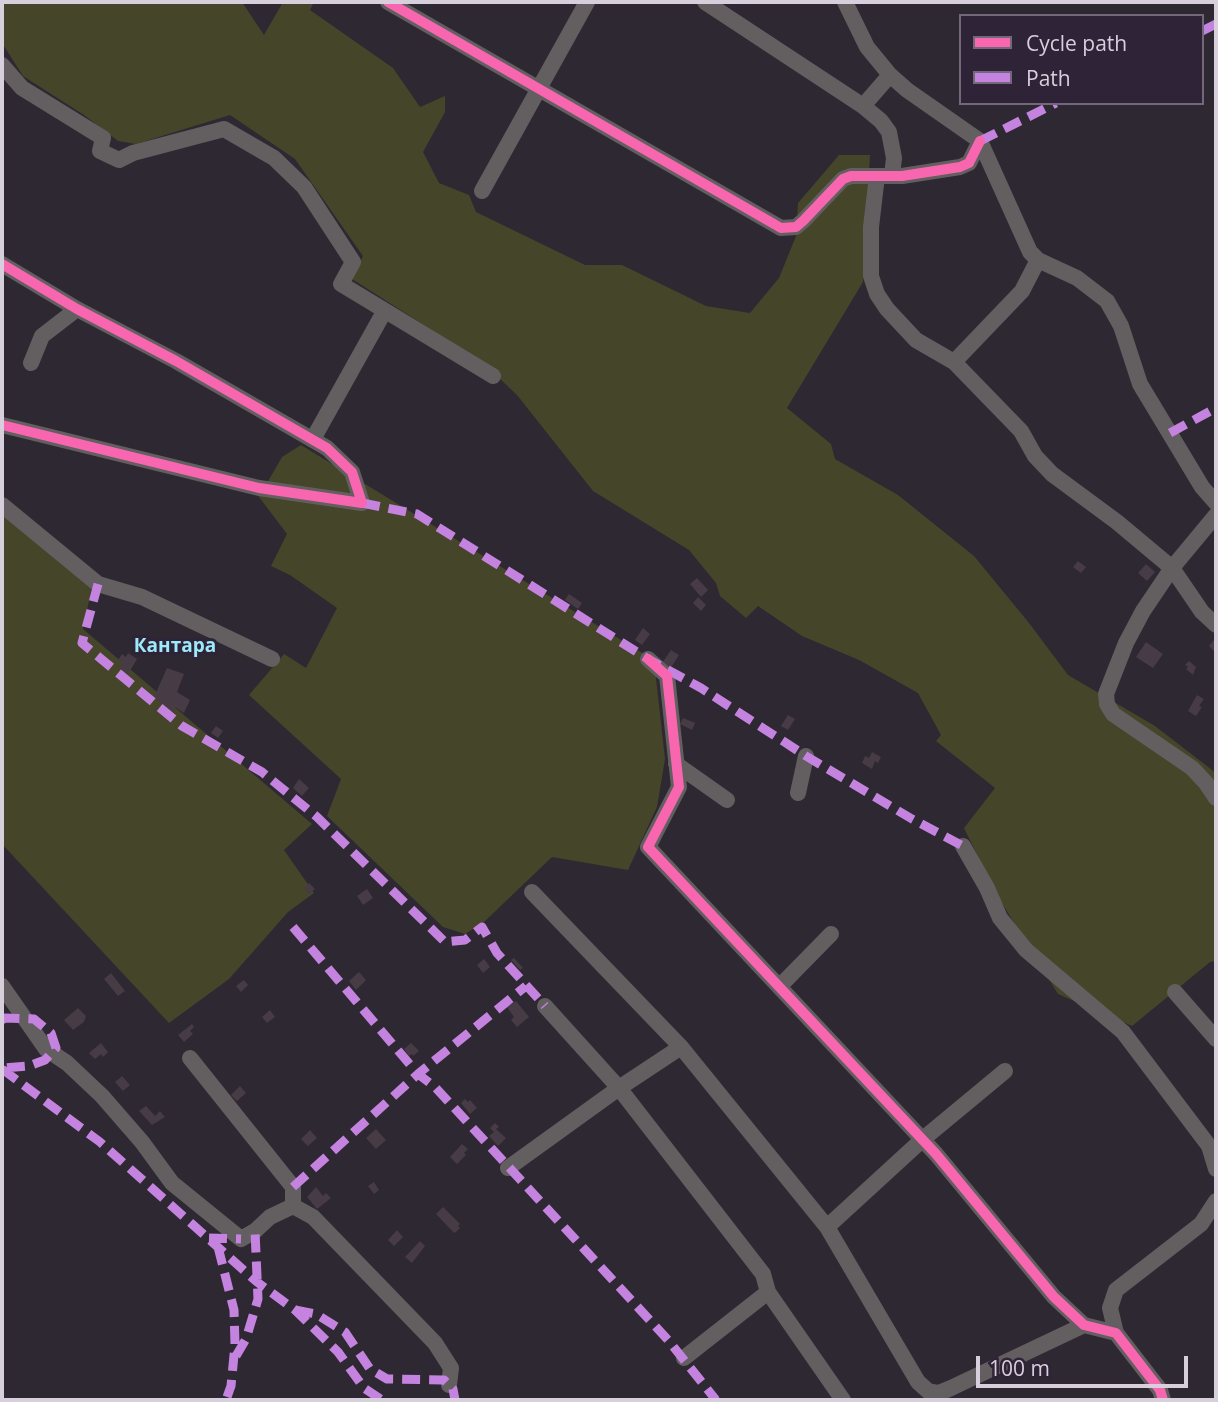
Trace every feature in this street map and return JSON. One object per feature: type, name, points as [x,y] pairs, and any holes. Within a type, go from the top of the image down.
[{"type":"street","points":[[388,2],[781,228],[796,227],[844,178],[960,167],[969,163],[979,141]]},
{"type":"street","points":[[482,191],[587,2]]},
{"type":"street","points":[[705,2],[863,106],[881,121],[889,132],[894,158],[885,176],[871,227],[871,276],[877,294],[916,340],[954,362],[1021,432],[1035,456],[1052,474],[1117,522],[1172,568],[1202,612],[1216,625]]},
{"type":"street","points":[[845,2],[867,47],[890,75],[979,141],[1030,252],[1038,260],[1077,278],[1107,301],[1121,326],[1140,384],[1202,487],[1216,503]]},
{"type":"street","points":[[2,65],[22,88],[103,138],[100,151],[119,160],[133,153],[224,129],[274,158],[304,187],[353,262],[341,284],[493,376]]},
{"type":"street","points":[[863,106],[890,75]]},
{"type":"street","points":[[954,362],[1022,291],[1038,260]]},
{"type":"street","points":[[2,264],[77,309],[176,361],[327,448],[352,472],[362,503],[259,488],[2,425]]},
{"type":"street","points":[[31,363],[42,336],[77,309]]},
{"type":"street","points":[[313,439],[384,312]]},
{"type":"street","points":[[2,505],[98,584],[142,597],[272,659]]},
{"type":"street","points":[[1216,515],[1172,568],[1143,611],[1108,684],[1107,704],[1113,714],[1192,768],[1206,782],[1216,798]]},
{"type":"street","points":[[648,659],[667,676],[678,787],[648,847],[923,1139],[1054,1297],[1084,1325],[1116,1333]]},
{"type":"street","points":[[798,793],[806,756]]},
{"type":"street","points":[[677,764],[727,800]]},
{"type":"street","points":[[963,846],[987,888],[1000,918],[1026,950],[1123,1032],[1209,1146],[1216,1169]]},
{"type":"street","points":[[532,892],[681,1047],[827,1227],[918,1381],[928,1391],[939,1393],[951,1388],[1084,1325]]},
{"type":"street","points":[[780,986],[831,934]]},
{"type":"street","points":[[2,986],[46,1049],[67,1063],[102,1096],[142,1142],[172,1183],[241,1239],[270,1217],[293,1206]]},
{"type":"street","points":[[1175,992],[1216,1039]]},
{"type":"street","points":[[545,1006],[619,1088],[763,1275],[768,1292],[843,1400]]},
{"type":"street","points":[[508,1168],[681,1047]]},
{"type":"street","points":[[190,1058],[293,1187],[293,1206]]},
{"type":"street","points":[[827,1227],[923,1139],[1005,1071]]},
{"type":"street","points":[[1163,1400],[1160,1390],[1116,1333],[1110,1308],[1116,1290],[1201,1224],[1216,1200]]},
{"type":"street","points":[[293,1206],[313,1217],[435,1343],[451,1368],[449,1385]]},
{"type":"street","points":[[684,1357],[768,1292]]},
{"type":"shaded area","points":[[2,2],[242,2],[264,35],[283,2],[314,2],[310,10],[393,68],[420,107],[445,96],[445,112],[423,152],[439,183],[469,195],[476,212],[585,265],[622,265],[706,306],[750,313],[779,278],[796,236],[798,203],[839,155],[870,155],[863,282],[787,408],[831,444],[835,459],[898,495],[974,556],[1068,675],[1155,726],[1216,773],[1216,961],[1210,962],[1132,1026],[1058,994],[997,895],[964,828],[995,788],[936,741],[941,735],[918,693],[859,660],[802,636],[758,606],[746,618],[720,596],[716,583],[689,550],[593,491],[517,395],[482,362],[352,279],[363,256],[295,159],[230,115],[136,144],[118,141],[84,115],[23,76],[2,43]]},
{"type":"shaded area","points":[[301,445],[654,660],[665,759],[657,807],[628,870],[552,857],[484,922],[465,934],[443,927],[327,816],[341,779],[249,695],[284,654],[306,668],[337,608],[290,575],[271,566],[287,534],[259,497],[282,457]]},
{"type":"shaded area","points":[[2,512],[92,587],[83,629],[312,824],[284,850],[314,893],[288,912],[229,979],[169,1023],[2,844]]},
{"type":"building","points":[[1078,561],[1086,567],[1081,573],[1073,567]]},
{"type":"building","points":[[1146,564],[1155,572],[1147,581],[1138,573]]},
{"type":"building","points":[[697,578],[708,590],[701,597],[690,584]]},
{"type":"building","points":[[569,594],[582,603],[578,609],[565,600]]},
{"type":"building","points":[[698,597],[706,605],[701,611],[693,603]]},
{"type":"building","points":[[643,628],[650,634],[642,645],[635,640]]},
{"type":"building","points":[[1216,637],[1216,653],[1209,646]]},
{"type":"building","points":[[1146,642],[1163,654],[1153,668],[1136,657]]},
{"type":"building","points":[[671,650],[679,655],[670,669],[662,663]]},
{"type":"building","points":[[128,653],[137,659],[128,674],[119,667],[122,663],[118,660],[122,654],[126,657]]},
{"type":"building","points":[[1189,661],[1196,667],[1193,675],[1186,669],[1188,667],[1185,665]]},
{"type":"building","points":[[167,668],[184,674],[177,692],[190,700],[184,713],[175,707],[173,712],[154,697]]},
{"type":"building","points":[[1197,695],[1204,699],[1196,716],[1188,711]]},
{"type":"building","points":[[788,715],[795,719],[788,730],[781,726]]},
{"type":"building","points":[[683,718],[695,723],[692,730],[680,724]]},
{"type":"building","points":[[216,726],[223,731],[218,738],[211,733]]},
{"type":"building","points":[[872,752],[881,757],[878,763],[875,761],[872,769],[862,763],[865,756],[869,758]]},
{"type":"building","points":[[299,779],[309,788],[302,796],[293,788]]},
{"type":"building","points":[[309,883],[315,889],[309,894],[304,888]]},
{"type":"building","points":[[367,889],[373,898],[363,905],[357,896]]},
{"type":"building","points":[[514,958],[523,968],[520,970],[511,960]]},
{"type":"building","points":[[484,959],[490,967],[483,973],[477,965]]},
{"type":"building","points":[[359,972],[366,980],[356,990],[349,981]]},
{"type":"building","points":[[111,973],[125,991],[118,996],[104,979]]},
{"type":"building","points":[[244,980],[248,985],[241,992],[236,986]]},
{"type":"building","points":[[516,1001],[529,1017],[517,1027],[511,1020],[514,1017],[507,1007]]},
{"type":"building","points":[[78,1008],[86,1016],[84,1022],[73,1030],[64,1020]]},
{"type":"building","points":[[270,1010],[275,1017],[267,1023],[262,1017]]},
{"type":"building","points":[[192,1024],[194,1027],[190,1031],[193,1034],[184,1042],[178,1035]]},
{"type":"building","points":[[101,1043],[108,1052],[95,1059],[89,1053]]},
{"type":"building","points":[[411,1043],[419,1051],[409,1056],[404,1049]]},
{"type":"building","points":[[122,1076],[130,1085],[123,1091],[115,1082]]},
{"type":"building","points":[[240,1086],[246,1093],[237,1101],[231,1095]]},
{"type":"building","points":[[465,1099],[468,1102],[470,1100],[477,1108],[470,1114],[461,1103]]},
{"type":"building","points":[[146,1106],[155,1116],[160,1111],[165,1117],[152,1125],[139,1111]]},
{"type":"building","points":[[495,1123],[499,1127],[496,1129],[506,1138],[498,1146],[489,1136],[494,1132],[490,1128]]},
{"type":"building","points":[[376,1129],[386,1140],[376,1149],[366,1138]]},
{"type":"building","points":[[310,1130],[317,1138],[308,1146],[301,1139]]},
{"type":"building","points":[[462,1144],[468,1149],[457,1164],[450,1157]]},
{"type":"building","points":[[374,1182],[379,1190],[374,1194],[368,1186]]},
{"type":"building","points":[[316,1187],[323,1196],[326,1193],[331,1198],[317,1209],[307,1197]]},
{"type":"building","points":[[443,1207],[460,1224],[460,1228],[454,1233],[436,1214]]},
{"type":"building","points":[[397,1230],[403,1237],[394,1246],[388,1240]]},
{"type":"building","points":[[420,1241],[425,1246],[412,1263],[405,1257]]},
{"type":"marked path","points":[[1204,30],[1216,24]]},
{"type":"marked path","points":[[980,141],[1052,105]]},
{"type":"marked path","points":[[1170,433],[1216,408]]},
{"type":"marked path","points":[[362,503],[417,514],[648,659],[701,688],[806,756],[963,846]]},
{"type":"marked path","points":[[98,584],[82,643],[182,726],[262,772],[317,817],[445,942],[465,940],[482,927],[497,953],[545,1006]]},
{"type":"marked path","points":[[293,927],[418,1074],[435,1087],[668,1340],[716,1400]]},
{"type":"marked path","points":[[293,1187],[418,1074],[526,986]]},
{"type":"marked path","points":[[2,1020],[34,1019],[51,1033],[56,1048],[45,1060],[29,1066],[2,1068]]},
{"type":"marked path","points":[[2,1069],[100,1142],[257,1282],[295,1310],[338,1352],[364,1388],[382,1400]]},
{"type":"marked path","points":[[236,1356],[246,1339],[258,1299],[255,1231]]},
{"type":"marked path","points":[[209,1238],[241,1239]]},
{"type":"marked path","points":[[218,1247],[234,1310],[235,1345],[231,1386],[226,1400]]},
{"type":"marked path","points":[[295,1310],[316,1314],[345,1332],[370,1369],[387,1379],[444,1380],[453,1389],[455,1400]]},
{"type":"cycle path","points":[[388,2],[781,228],[796,227],[843,179],[851,176],[902,176],[960,167],[969,163],[980,141]]},
{"type":"cycle path","points":[[2,264],[77,309],[176,361],[327,448],[352,472],[362,503],[259,488],[2,425]]},
{"type":"cycle path","points":[[648,659],[667,676],[679,787],[648,847],[936,1154],[1054,1297],[1084,1325],[1116,1333],[1160,1390],[1163,1400]]},
{"type":"district","name":"Кантара","points":[[175,647]]}]
